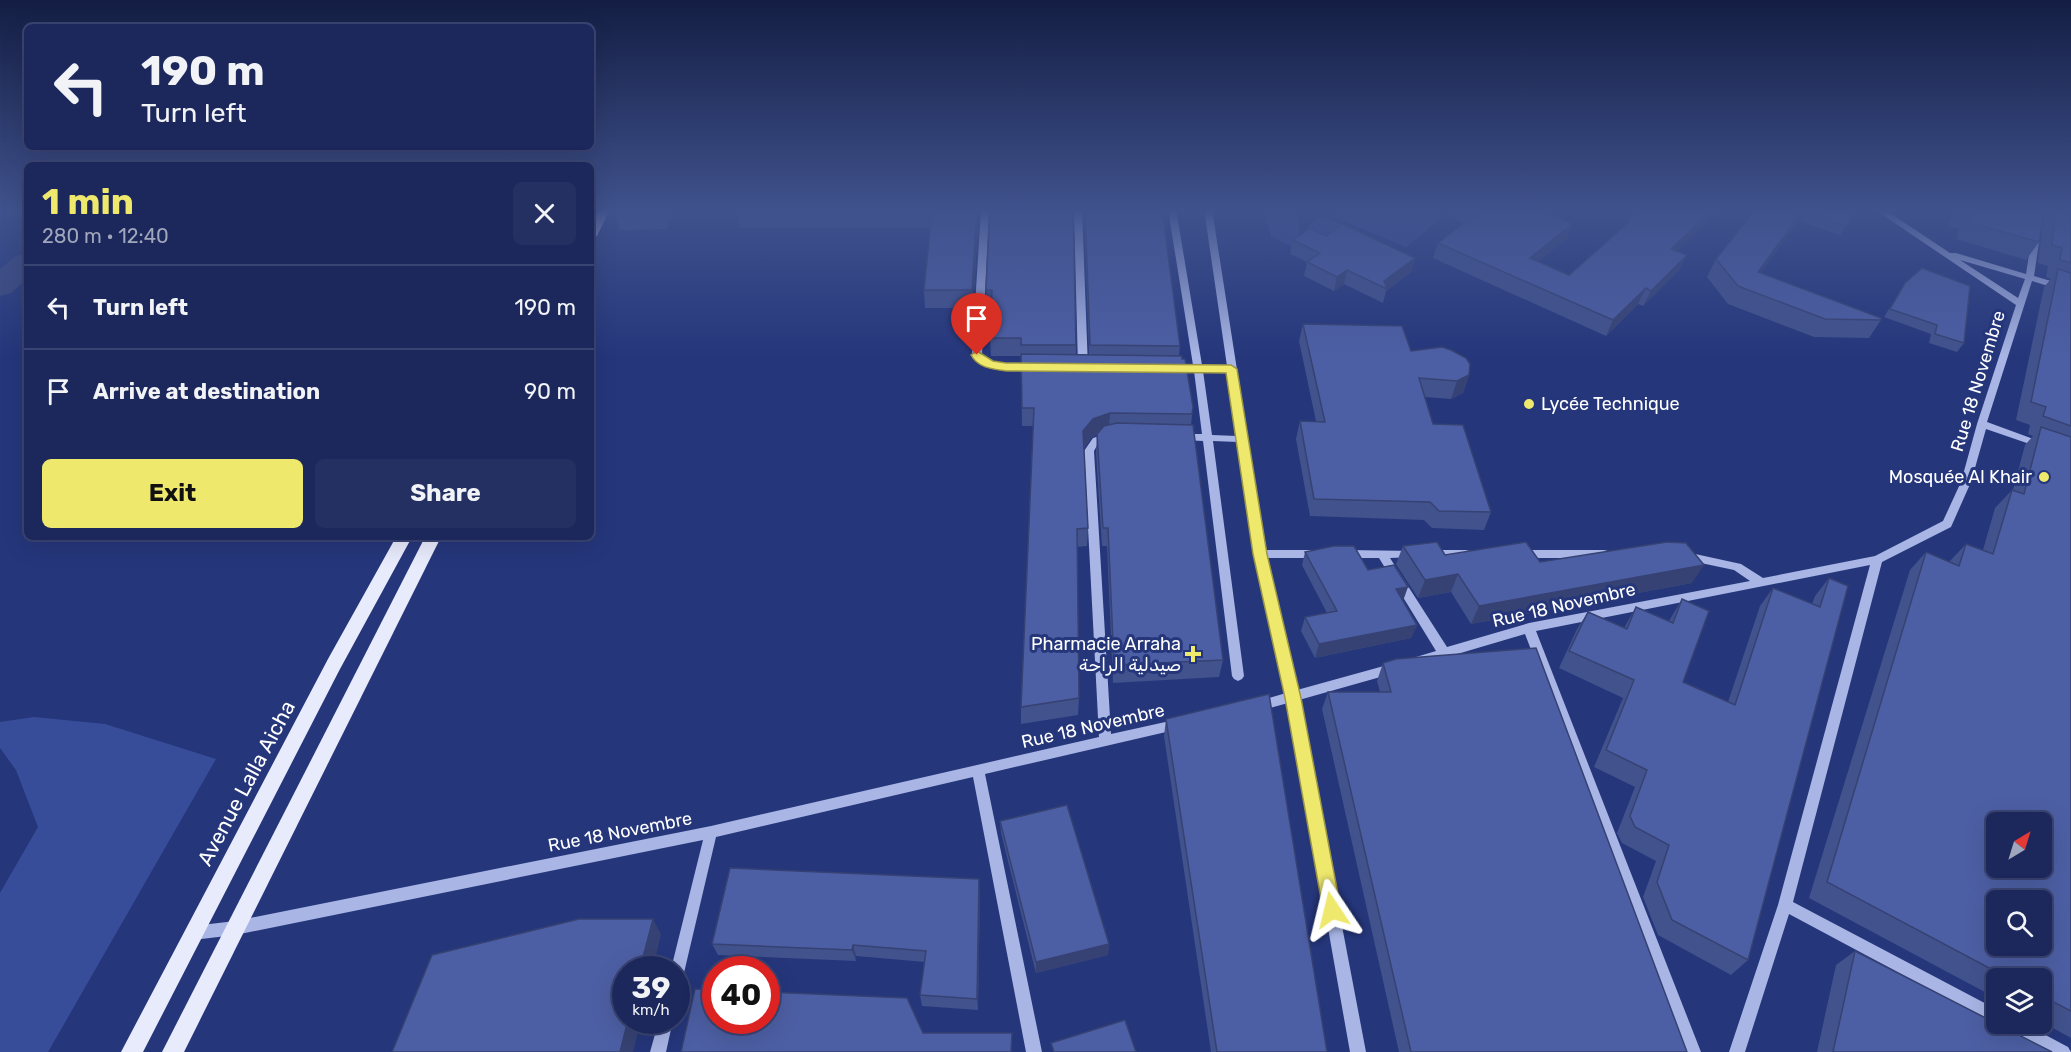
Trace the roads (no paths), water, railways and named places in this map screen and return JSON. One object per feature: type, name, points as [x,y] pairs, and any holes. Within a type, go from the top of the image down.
[{"type":"main road","name":"Avenue Lalla Aicha","points":[[132,1052],[402,540]]},
{"type":"main road","points":[[173,1052],[431,540]]},
{"type":"street","points":[[982,258],[977,355],[980,360],[990,364],[1039,367]]},
{"type":"street","points":[[1080,258],[1083,368]]},
{"type":"street","points":[[1180,258],[1198,367],[1238,676]]},
{"type":"street","points":[[1215,258],[1260,554],[1293,698],[1358,1052]]},
{"type":"street","name":"Rue 18 Novembre","points":[[1249,708],[1293,698],[1529,628],[1877,560],[1947,524],[1966,482],[1982,424],[2021,304],[1952,258]]},
{"type":"street","points":[[1965,258],[2071,290]]},
{"type":"street","points":[[2021,304],[2029,279],[2032,258]]},
{"type":"street","points":[[1164,367],[1231,369]]},
{"type":"street","points":[[1072,368],[1095,368]]},
{"type":"street","points":[[1982,424],[2049,448]]},
{"type":"street","points":[[1105,741],[1089,451],[1096,440],[1103,437],[1126,436]]},
{"type":"street","points":[[1172,437],[1242,439]]},
{"type":"street","points":[[1260,554],[1475,554]]},
{"type":"street","points":[[1382,554],[1444,653]]},
{"type":"street","points":[[1510,554],[1611,554]]},
{"type":"street","points":[[1678,555],[1737,567],[1761,582]]},
{"type":"street","points":[[1737,1052],[1785,905],[1877,560]]},
{"type":"street","points":[[1529,628],[1693,1052]]},
{"type":"street","name":"Rue 18 Novembre","points":[[193,933],[235,928],[711,832],[1194,721]]},
{"type":"street","points":[[978,772],[1034,1052]]},
{"type":"street","points":[[681,956],[711,832]]},
{"type":"street","points":[[1785,905],[1986,1012]]},
{"type":"street","points":[[658,1052],[662,1034]]},
{"type":"street","points":[[2029,1034],[2063,1052]]},
{"type":"waterway","points":[[0,286],[24,266]]},
{"type":"place","name":"Lycée Technique","points":[[1529,404]]},
{"type":"place","name":"Mosquée Al Khair","points":[[2044,477]]},
{"type":"place","name":"Pharmacie Arraha صيدلية الراحة","points":[[1193,654]]}]
